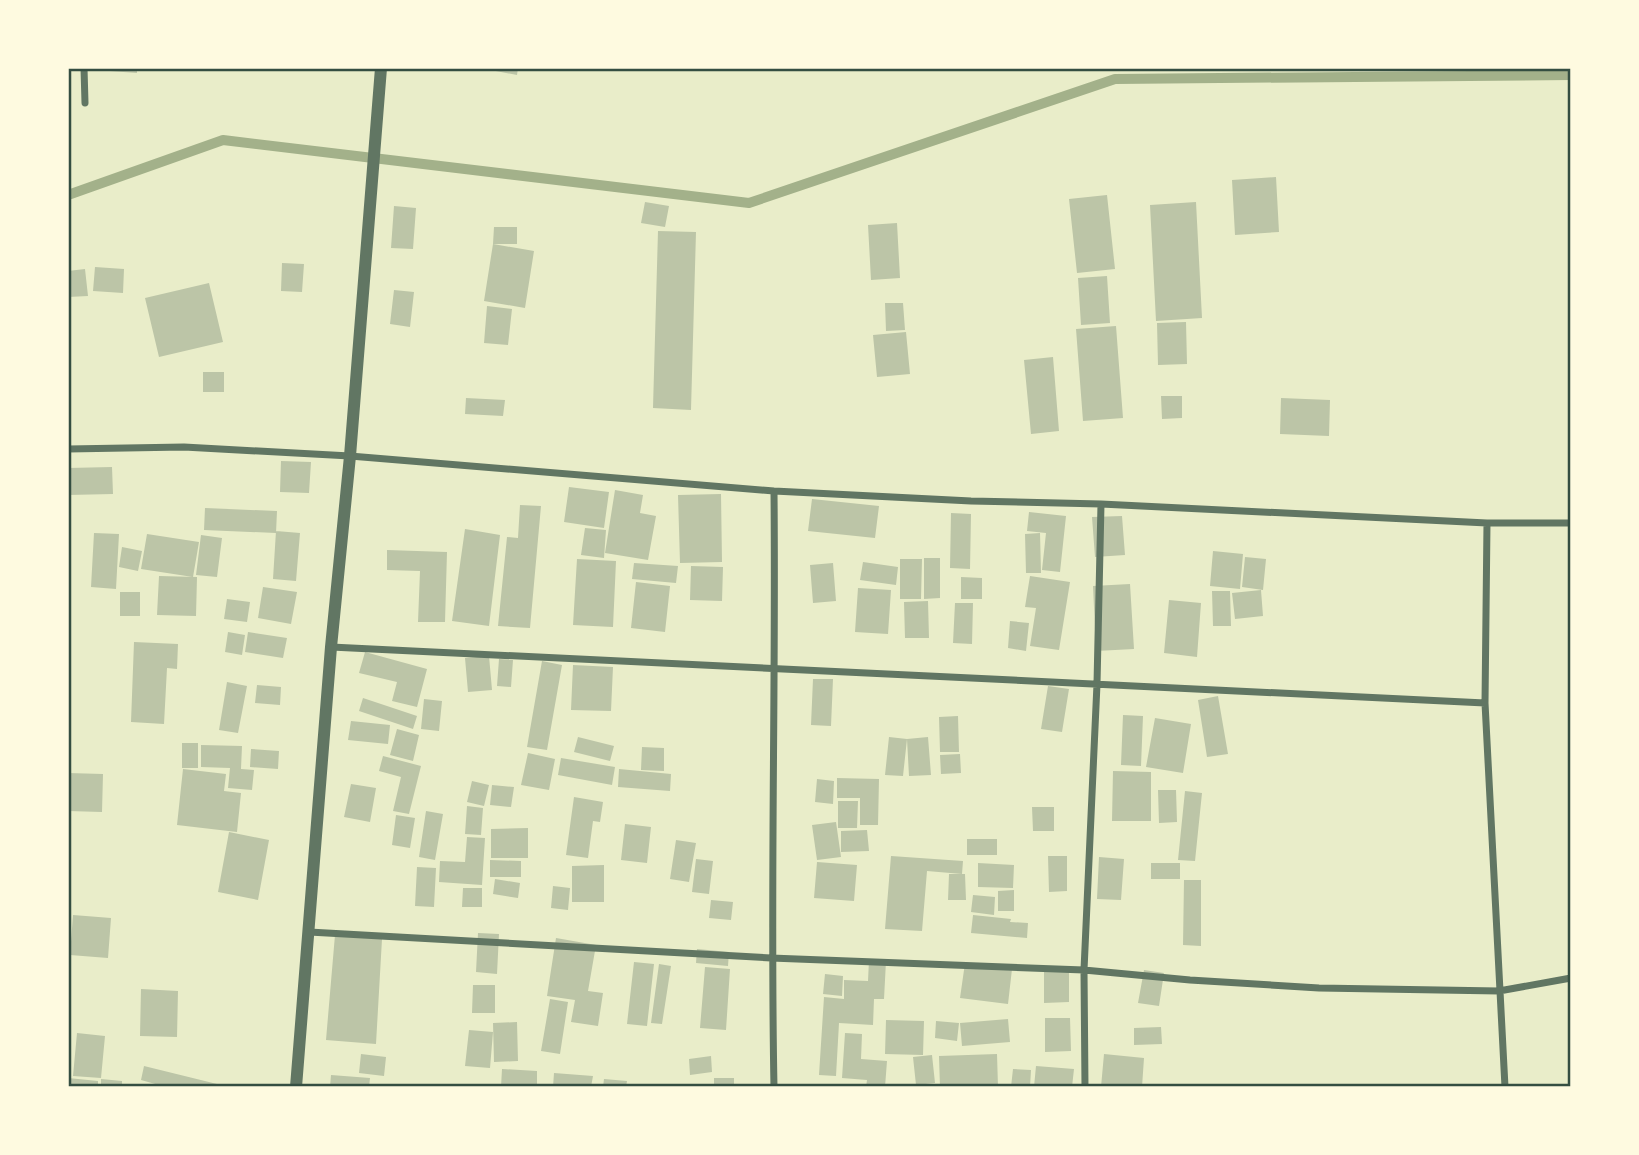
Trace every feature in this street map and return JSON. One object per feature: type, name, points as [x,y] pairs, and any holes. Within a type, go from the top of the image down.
[{"type":"street","points":[[84,68],[85,103]]},
{"type":"street","points":[[296,1087],[381,68]]},
{"type":"street","points":[[68,449],[184,447],[350,456],[774,491],[1487,523],[1571,523]]},
{"type":"street","points":[[774,491],[776,668],[771,958],[774,1087]]},
{"type":"street","points":[[1085,1087],[1084,971],[1097,684],[1101,504]]},
{"type":"street","points":[[1487,523],[1485,703],[1504,1087]]},
{"type":"street","points":[[331,646],[1485,703]]},
{"type":"street","points":[[309,932],[771,958],[1084,971],[1319,988],[1500,991],[1571,978]]},
{"type":"building","points":[[137,68],[137,73],[96,70]]},
{"type":"building","points":[[480,68],[518,68],[517,75]]},
{"type":"building","points":[[1276,177],[1279,232],[1235,235],[1232,180]]},
{"type":"building","points":[[1107,195],[1115,269],[1077,273],[1069,199]]},
{"type":"building","points":[[645,202],[669,206],[665,227],[641,223]]},
{"type":"building","points":[[1196,202],[1202,318],[1156,321],[1150,205]]},
{"type":"building","points":[[394,206],[416,208],[413,249],[391,248]]},
{"type":"building","points":[[897,223],[900,278],[871,280],[868,225]]},
{"type":"building","points":[[494,227],[517,227],[517,244],[493,244]]},
{"type":"building","points":[[658,231],[696,232],[691,410],[653,408]]},
{"type":"building","points":[[493,244],[534,251],[525,308],[484,301]]},
{"type":"building","points":[[282,263],[304,264],[302,292],[281,291]]},
{"type":"building","points":[[95,267],[124,269],[123,293],[93,291]]},
{"type":"building","points":[[85,269],[88,296],[68,297],[68,271]]},
{"type":"building","points":[[1107,276],[1110,323],[1081,325],[1078,278]]},
{"type":"building","points":[[209,283],[223,342],[159,357],[145,298]]},
{"type":"building","points":[[394,290],[414,292],[410,327],[390,324]]},
{"type":"building","points":[[885,303],[903,303],[905,330],[886,331]]},
{"type":"building","points":[[487,306],[512,309],[508,345],[484,343]]},
{"type":"building","points":[[1186,322],[1187,364],[1158,365],[1157,323]]},
{"type":"building","points":[[1116,326],[1123,418],[1083,421],[1076,329]]},
{"type":"building","points":[[906,332],[910,374],[877,377],[873,335]]},
{"type":"building","points":[[1053,357],[1059,431],[1031,434],[1024,360]]},
{"type":"building","points":[[203,372],[224,372],[224,392],[203,392]]},
{"type":"building","points":[[1161,396],[1182,396],[1182,418],[1162,419]]},
{"type":"building","points":[[466,398],[505,400],[503,416],[465,414]]},
{"type":"building","points":[[1281,398],[1330,400],[1329,436],[1280,434]]},
{"type":"building","points":[[281,461],[311,462],[309,493],[280,492]]},
{"type":"building","points":[[112,467],[113,494],[68,495],[68,468]]},
{"type":"building","points":[[569,487],[609,492],[604,528],[564,522]]},
{"type":"building","points":[[615,490],[643,495],[640,513],[656,516],[648,560],[605,553]]},
{"type":"building","points":[[721,494],[722,562],[680,563],[678,495]]},
{"type":"building","points":[[812,499],[879,506],[875,538],[808,531]]},
{"type":"building","points":[[520,505],[541,506],[530,628],[498,626],[507,537],[518,538]]},
{"type":"building","points":[[205,508],[277,511],[276,533],[204,530]]},
{"type":"building","points":[[1029,512],[1066,516],[1060,572],[1042,570],[1046,533],[1027,531]]},
{"type":"building","points":[[951,513],[971,514],[970,569],[950,568]]},
{"type":"building","points":[[1122,516],[1125,555],[1095,557],[1092,517]]},
{"type":"building","points":[[585,528],[606,530],[604,558],[581,555]]},
{"type":"building","points":[[465,529],[500,535],[489,626],[452,621]]},
{"type":"building","points":[[276,531],[300,533],[296,581],[273,579]]},
{"type":"building","points":[[94,533],[119,534],[116,589],[91,587]]},
{"type":"building","points":[[1040,533],[1041,573],[1026,573],[1025,534]]},
{"type":"building","points":[[147,534],[199,542],[193,577],[141,569]]},
{"type":"building","points":[[201,535],[222,538],[217,577],[196,575]]},
{"type":"building","points":[[122,547],[142,551],[138,571],[119,567]]},
{"type":"building","points":[[387,550],[447,552],[445,622],[418,622],[420,571],[387,570]]},
{"type":"building","points":[[1213,551],[1243,554],[1240,589],[1210,586]]},
{"type":"building","points":[[1245,557],[1266,559],[1263,590],[1242,587]]},
{"type":"building","points":[[924,558],[940,558],[940,598],[924,599]]},
{"type":"building","points":[[577,559],[616,561],[613,627],[573,625]]},
{"type":"building","points":[[900,559],[922,559],[921,599],[900,599]]},
{"type":"building","points":[[863,562],[898,567],[896,585],[860,580]]},
{"type":"building","points":[[634,563],[678,566],[676,583],[632,579]]},
{"type":"building","points":[[833,563],[836,601],[813,603],[810,565]]},
{"type":"building","points":[[691,566],[723,567],[722,601],[690,600]]},
{"type":"building","points":[[159,576],[197,577],[196,616],[157,615]]},
{"type":"building","points":[[1030,576],[1070,582],[1059,650],[1030,646],[1036,608],[1025,607]]},
{"type":"building","points":[[961,577],[982,578],[982,599],[961,599]]},
{"type":"building","points":[[636,582],[670,586],[665,632],[631,628]]},
{"type":"building","points":[[1130,584],[1134,649],[1096,651],[1093,586]]},
{"type":"building","points":[[263,587],[297,592],[291,624],[258,618]]},
{"type":"building","points":[[858,588],[891,590],[888,634],[855,632]]},
{"type":"building","points":[[1261,590],[1263,616],[1235,619],[1232,593]]},
{"type":"building","points":[[1212,591],[1230,591],[1231,626],[1213,626]]},
{"type":"building","points":[[120,592],[140,592],[140,616],[120,616]]},
{"type":"building","points":[[227,599],[250,602],[247,622],[224,619]]},
{"type":"building","points":[[1169,600],[1201,603],[1197,657],[1164,653]]},
{"type":"building","points":[[928,601],[929,638],[905,638],[904,602]]},
{"type":"building","points":[[955,603],[973,603],[972,644],[953,643]]},
{"type":"building","points":[[1010,621],[1029,623],[1026,651],[1008,648]]},
{"type":"building","points":[[228,632],[245,635],[242,655],[225,652]]},
{"type":"building","points":[[248,632],[287,638],[283,658],[245,652]]},
{"type":"building","points":[[134,642],[178,644],[177,669],[167,668],[164,724],[131,722]]},
{"type":"building","points":[[365,652],[427,669],[417,707],[392,701],[397,682],[359,673]]},
{"type":"building","points":[[489,656],[492,690],[468,692],[465,658]]},
{"type":"building","points":[[499,659],[513,660],[511,687],[497,686]]},
{"type":"building","points":[[542,661],[562,665],[547,750],[527,747]]},
{"type":"building","points":[[573,665],[613,667],[611,711],[571,710]]},
{"type":"building","points":[[813,679],[833,679],[831,726],[811,725]]},
{"type":"building","points":[[227,682],[247,686],[238,733],[219,730]]},
{"type":"building","points":[[257,685],[281,687],[280,705],[255,703]]},
{"type":"building","points":[[1048,686],[1069,689],[1062,732],[1041,729]]},
{"type":"building","points":[[1218,696],[1228,754],[1207,757],[1198,700]]},
{"type":"building","points":[[363,698],[417,716],[413,729],[359,711]]},
{"type":"building","points":[[424,699],[442,701],[439,731],[421,729]]},
{"type":"building","points":[[1123,715],[1143,716],[1141,766],[1121,765]]},
{"type":"building","points":[[958,716],[959,752],[940,752],[939,717]]},
{"type":"building","points":[[1155,718],[1191,724],[1183,773],[1146,767]]},
{"type":"building","points":[[351,721],[390,725],[388,744],[348,740]]},
{"type":"building","points":[[397,729],[419,735],[413,761],[390,755]]},
{"type":"building","points":[[578,737],[614,746],[610,761],[574,752]]},
{"type":"building","points":[[889,737],[907,739],[903,776],[885,775]]},
{"type":"building","points":[[928,737],[931,775],[909,776],[907,739]]},
{"type":"building","points":[[182,743],[198,743],[198,768],[182,768]]},
{"type":"building","points":[[201,745],[242,746],[241,769],[254,770],[252,790],[228,788],[230,768],[201,767]]},
{"type":"building","points":[[642,747],[664,748],[664,771],[641,770]]},
{"type":"building","points":[[251,749],[279,751],[278,769],[250,767]]},
{"type":"building","points":[[528,753],[555,759],[549,790],[521,785]]},
{"type":"building","points":[[960,754],[961,773],[941,774],[940,755]]},
{"type":"building","points":[[383,756],[421,766],[409,814],[393,811],[401,777],[379,771]]},
{"type":"building","points":[[561,758],[615,767],[612,785],[558,775]]},
{"type":"building","points":[[183,769],[226,774],[224,791],[241,793],[237,832],[177,825]]},
{"type":"building","points":[[619,769],[671,774],[670,791],[618,787]]},
{"type":"building","points":[[1113,771],[1151,772],[1151,821],[1112,821]]},
{"type":"building","points":[[68,773],[103,774],[102,812],[68,811]]},
{"type":"building","points":[[837,778],[879,779],[878,825],[860,825],[860,798],[837,798]]},
{"type":"building","points":[[817,779],[834,781],[833,804],[815,802]]},
{"type":"building","points":[[472,781],[489,785],[484,806],[467,802]]},
{"type":"building","points":[[351,784],[376,788],[370,822],[344,817]]},
{"type":"building","points":[[492,785],[514,787],[511,807],[490,805]]},
{"type":"building","points":[[1158,790],[1176,790],[1177,822],[1159,823]]},
{"type":"building","points":[[1185,791],[1202,793],[1195,861],[1178,860]]},
{"type":"building","points":[[574,797],[603,802],[600,822],[593,821],[588,858],[566,855]]},
{"type":"building","points":[[838,801],[858,801],[857,828],[838,828]]},
{"type":"building","points":[[467,806],[483,808],[481,835],[465,834]]},
{"type":"building","points":[[1032,807],[1054,807],[1054,831],[1033,831]]},
{"type":"building","points":[[426,811],[443,814],[435,860],[419,857]]},
{"type":"building","points":[[396,815],[415,818],[410,848],[392,845]]},
{"type":"building","points":[[836,822],[841,857],[817,860],[812,825]]},
{"type":"building","points":[[625,824],[651,827],[647,863],[621,860]]},
{"type":"building","points":[[528,828],[528,858],[491,858],[491,829]]},
{"type":"building","points":[[867,830],[869,851],[841,852],[841,831]]},
{"type":"building","points":[[229,832],[269,840],[258,900],[218,892]]},
{"type":"building","points":[[467,837],[485,838],[482,885],[439,882],[440,861],[465,862]]},
{"type":"building","points":[[967,839],[997,839],[997,855],[967,855]]},
{"type":"building","points":[[676,840],[696,843],[689,882],[670,879]]},
{"type":"building","points":[[891,856],[963,861],[962,874],[927,871],[922,931],[885,929]]},
{"type":"building","points":[[1048,856],[1067,856],[1067,891],[1049,892]]},
{"type":"building","points":[[1099,857],[1124,859],[1121,900],[1097,899]]},
{"type":"building","points":[[696,859],[713,861],[709,894],[692,892]]},
{"type":"building","points":[[490,860],[521,861],[521,877],[490,877]]},
{"type":"building","points":[[817,862],[857,865],[854,901],[814,898]]},
{"type":"building","points":[[978,863],[1014,865],[1013,888],[978,887]]},
{"type":"building","points":[[1151,863],[1180,863],[1180,879],[1151,879]]},
{"type":"building","points":[[604,865],[604,902],[572,902],[572,866]]},
{"type":"building","points":[[417,867],[436,868],[434,907],[415,906]]},
{"type":"building","points":[[949,874],[965,874],[966,900],[948,900]]},
{"type":"building","points":[[495,879],[520,883],[518,898],[493,894]]},
{"type":"building","points":[[1184,880],[1201,880],[1201,946],[1183,945]]},
{"type":"building","points":[[553,886],[570,888],[568,910],[551,908]]},
{"type":"building","points":[[463,888],[482,888],[482,907],[462,907]]},
{"type":"building","points":[[1014,890],[1014,911],[998,911],[998,891]]},
{"type":"building","points":[[973,895],[995,897],[994,915],[971,912]]},
{"type":"building","points":[[711,900],[733,902],[731,920],[709,918]]},
{"type":"building","points":[[73,915],[111,918],[108,958],[70,955]]},
{"type":"building","points":[[973,915],[1028,923],[1027,938],[971,933]]},
{"type":"building","points":[[478,933],[499,934],[497,974],[476,972]]},
{"type":"building","points":[[335,935],[382,939],[376,1044],[326,1040]]},
{"type":"building","points":[[556,938],[596,945],[588,991],[603,993],[598,1026],[571,1022],[575,1000],[547,996]]},
{"type":"building","points":[[697,949],[729,952],[728,966],[696,963]]},
{"type":"building","points":[[869,960],[886,961],[884,999],[874,999],[873,1025],[839,1023],[836,1076],[819,1075],[824,997],[844,999],[844,980],[868,981]]},
{"type":"building","points":[[634,962],[654,964],[647,1026],[627,1024]]},
{"type":"building","points":[[965,963],[1012,969],[1008,1004],[960,998]]},
{"type":"building","points":[[659,964],[671,966],[662,1024],[651,1023]]},
{"type":"building","points":[[705,967],[730,969],[726,1030],[700,1028]]},
{"type":"building","points":[[1069,969],[1069,1002],[1044,1003],[1044,970]]},
{"type":"building","points":[[1144,970],[1164,973],[1159,1006],[1138,1003]]},
{"type":"building","points":[[825,974],[843,976],[842,996],[823,994]]},
{"type":"building","points":[[473,985],[495,985],[495,1013],[472,1013]]},
{"type":"building","points":[[141,989],[178,991],[177,1037],[140,1036]]},
{"type":"building","points":[[550,999],[568,1002],[560,1054],[541,1051]]},
{"type":"building","points":[[1045,1018],[1070,1018],[1071,1051],[1045,1052]]},
{"type":"building","points":[[1008,1019],[1010,1042],[962,1046],[960,1023]]},
{"type":"building","points":[[886,1020],[924,1021],[923,1055],[885,1054]]},
{"type":"building","points":[[936,1021],[959,1023],[957,1041],[935,1038]]},
{"type":"building","points":[[517,1022],[518,1061],[494,1062],[493,1023]]},
{"type":"building","points":[[1161,1027],[1162,1044],[1134,1045],[1134,1028]]},
{"type":"building","points":[[469,1030],[493,1032],[490,1068],[465,1066]]},
{"type":"building","points":[[77,1033],[105,1036],[101,1078],[73,1076]]},
{"type":"building","points":[[845,1033],[862,1034],[861,1059],[887,1061],[885,1087],[866,1087],[867,1080],[842,1078]]},
{"type":"building","points":[[361,1054],[386,1057],[384,1076],[359,1073]]},
{"type":"building","points":[[997,1054],[998,1087],[940,1087],[939,1056]]},
{"type":"building","points":[[1104,1054],[1144,1058],[1142,1087],[1101,1087]]},
{"type":"building","points":[[932,1055],[935,1083],[916,1085],[913,1057]]},
{"type":"building","points":[[711,1056],[712,1072],[690,1075],[689,1059]]},
{"type":"building","points":[[144,1066],[217,1084],[217,1087],[166,1087],[141,1080]]},
{"type":"building","points":[[1036,1066],[1074,1069],[1072,1087],[1034,1087]]},
{"type":"building","points":[[502,1069],[537,1071],[537,1087],[501,1087]]},
{"type":"building","points":[[1013,1069],[1031,1070],[1030,1087],[1011,1087]]},
{"type":"building","points":[[554,1073],[593,1076],[591,1087],[553,1087]]},
{"type":"building","points":[[331,1075],[370,1078],[369,1087],[330,1087]]},
{"type":"building","points":[[68,1078],[98,1081],[98,1087],[68,1087]]},
{"type":"building","points":[[714,1078],[734,1078],[734,1087],[714,1087]]},
{"type":"building","points":[[101,1079],[122,1081],[122,1087],[101,1087]]},
{"type":"building","points":[[604,1079],[627,1081],[626,1087],[603,1087]]},
{"type":"waterway","points":[[68,195],[223,140],[749,203],[1115,79],[1571,75]]}]
